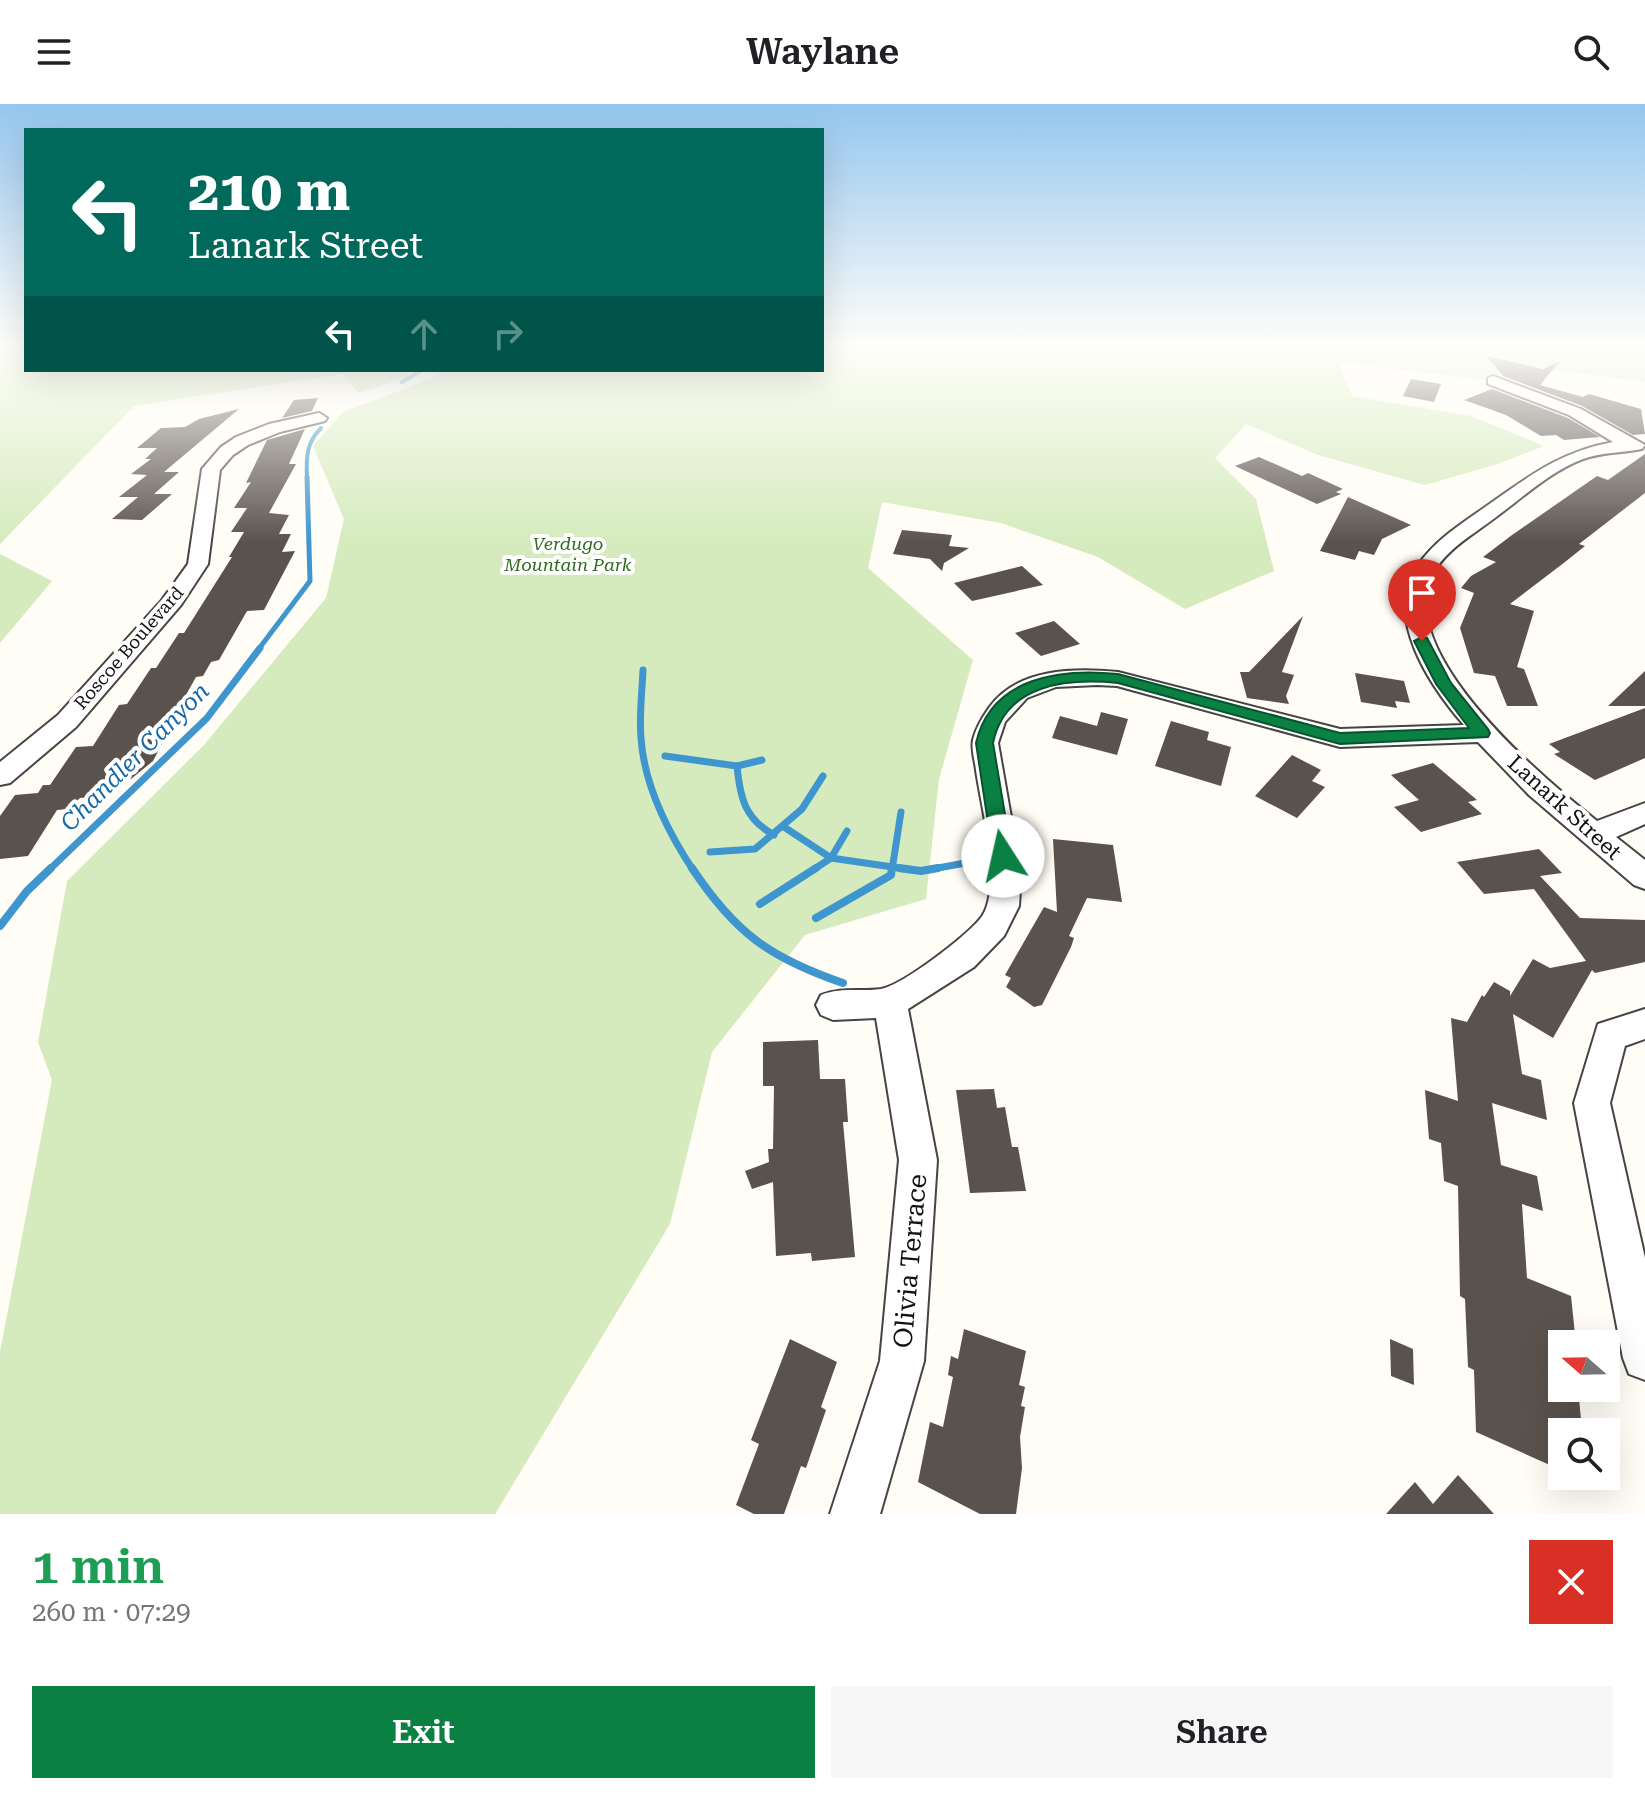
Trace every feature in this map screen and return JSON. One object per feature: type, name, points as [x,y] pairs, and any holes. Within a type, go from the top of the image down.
[{"type":"street","points":[[1572,411],[1636,445]]},
{"type":"street","name":"Roscoe Boulevard","points":[[0,776],[67,721],[170,605],[198,564],[211,469],[227,451],[242,441],[275,428],[319,418]]},
{"type":"street","name":"Lanark Street","points":[[1636,445],[1573,457],[1461,533],[1430,563],[1416,591],[1422,641],[1444,684],[1482,733],[1645,877]]},
{"type":"street","points":[[833,1005],[890,1003],[963,957],[993,927],[1004,906],[1006,874],[985,743],[987,730],[999,708],[1021,691],[1038,683],[1081,675],[1118,679],[1340,738],[1482,733]]},
{"type":"street","points":[[1594,834],[1645,813]]},
{"type":"street","name":"Olivia Terrace","points":[[855,1514],[902,1361],[918,1160],[890,1003]]},
{"type":"street","points":[[1645,1024],[1610,1035],[1592,1103],[1645,1358]]},
{"type":"green space","points":[[0,411],[129,411],[0,544]]},
{"type":"green space","name":"Verdugo Mountain Park","points":[[1440,411],[1471,416],[1544,446],[1498,464],[1425,485],[1318,455],[1246,424],[1215,458],[1256,499],[1274,571],[1185,609],[1098,557],[1001,523],[882,502],[868,568],[973,660],[939,779],[926,899],[805,935],[712,1052],[670,1224],[495,1514],[0,1514],[0,1352],[52,1080],[38,1042],[67,881],[204,745],[326,598],[344,519],[313,446],[343,412]]},
{"type":"green space","points":[[0,554],[52,581],[0,643]]},
{"type":"building","points":[[237,411],[164,472],[179,472],[154,494],[172,494],[142,520],[112,519],[138,497],[119,497],[147,475],[131,474],[151,459],[145,459],[157,448],[137,448],[161,428],[185,427],[199,419]]},
{"type":"building","points":[[287,411],[312,411],[312,411],[282,418]]},
{"type":"building","points":[[1494,411],[1549,411],[1600,437],[1564,440],[1556,435],[1541,436]]},
{"type":"building","points":[[1590,411],[1641,411],[1645,434],[1633,435]]},
{"type":"building","points":[[305,429],[289,464],[296,464],[269,513],[289,515],[279,534],[291,534],[282,552],[295,551],[264,610],[247,611],[219,660],[211,662],[203,676],[196,677],[159,743],[163,742],[153,761],[131,779],[99,782],[90,797],[80,798],[68,809],[57,810],[28,856],[0,859],[0,816],[15,795],[38,793],[43,785],[50,785],[76,747],[93,746],[119,705],[127,704],[179,633],[184,633],[232,557],[229,557],[244,532],[231,532],[247,508],[234,508],[251,482],[246,483],[267,440]]},
{"type":"building","points":[[1645,454],[1645,493],[1579,544],[1585,546],[1510,604],[1534,611],[1517,667],[1524,669],[1538,706],[1507,706],[1495,676],[1474,673],[1460,628],[1474,593],[1461,588],[1471,576],[1496,562],[1483,557],[1512,535],[1597,476],[1608,480]]},
{"type":"building","points":[[1259,457],[1302,476],[1308,473],[1343,489],[1336,492],[1341,494],[1317,504],[1235,466]]},
{"type":"building","points":[[1348,497],[1411,525],[1382,539],[1374,555],[1359,551],[1355,560],[1320,551]]},
{"type":"building","points":[[902,530],[952,535],[949,546],[969,548],[944,563],[942,571],[930,559],[893,554]]},
{"type":"building","points":[[1022,566],[1043,585],[972,601],[954,583]]},
{"type":"building","points":[[1303,616],[1282,672],[1294,675],[1286,696],[1289,704],[1247,698],[1240,672],[1249,672]]},
{"type":"building","points":[[1054,621],[1080,644],[1041,656],[1015,633]]},
{"type":"building","points":[[1645,671],[1645,706],[1608,706]]},
{"type":"building","points":[[1355,673],[1404,681],[1410,703],[1395,701],[1397,708],[1361,702]]},
{"type":"building","points":[[1645,708],[1645,758],[1595,780],[1554,754],[1560,752],[1549,744]]},
{"type":"building","points":[[1101,712],[1128,719],[1117,755],[1052,738],[1060,716],[1097,726]]},
{"type":"building","points":[[1171,721],[1209,732],[1207,740],[1231,747],[1221,786],[1155,766]]},
{"type":"building","points":[[1292,755],[1321,770],[1312,781],[1325,787],[1297,818],[1255,796]]},
{"type":"building","points":[[1433,763],[1477,800],[1468,802],[1482,814],[1421,832],[1394,807],[1419,800],[1391,775]]},
{"type":"building","points":[[1053,839],[1113,845],[1122,902],[1087,898],[1069,936],[1074,938],[1071,947],[1042,1005],[1034,1007],[1006,987],[1011,978],[1005,975],[1044,907],[1057,912]]},
{"type":"building","points":[[1539,849],[1562,873],[1540,876],[1580,918],[1645,920],[1645,962],[1595,973],[1592,970],[1553,1038],[1513,1014],[1522,1074],[1541,1080],[1547,1120],[1492,1103],[1501,1165],[1537,1176],[1543,1211],[1522,1204],[1527,1278],[1571,1296],[1575,1330],[1548,1330],[1548,1402],[1579,1402],[1581,1418],[1548,1418],[1548,1464],[1476,1432],[1474,1370],[1468,1367],[1465,1299],[1460,1296],[1458,1186],[1444,1181],[1441,1143],[1429,1139],[1425,1090],[1458,1101],[1451,1018],[1467,1022],[1482,995],[1484,997],[1494,982],[1510,991],[1510,996],[1533,959],[1550,968],[1586,961],[1534,889],[1484,894],[1457,862]]},
{"type":"building","points":[[818,1040],[820,1079],[845,1079],[848,1122],[843,1122],[855,1257],[812,1261],[811,1253],[776,1256],[773,1182],[752,1189],[745,1171],[769,1162],[768,1149],[773,1149],[774,1086],[763,1086],[763,1042]]},
{"type":"building","points":[[994,1089],[997,1108],[1005,1107],[1012,1147],[1018,1147],[1026,1191],[970,1193],[956,1090]]},
{"type":"building","points":[[964,1329],[1026,1351],[1019,1385],[1025,1387],[1021,1406],[1025,1407],[1020,1437],[1022,1468],[1016,1514],[980,1514],[918,1482],[930,1422],[943,1427],[953,1377],[948,1375],[951,1356],[958,1359]]},
{"type":"building","points":[[790,1339],[837,1362],[821,1407],[826,1410],[806,1468],[801,1466],[784,1514],[754,1514],[736,1505],[759,1444],[751,1440]]},
{"type":"building","points":[[1390,1339],[1413,1349],[1414,1385],[1391,1376]]},
{"type":"building","points":[[1458,1475],[1494,1514],[1386,1514],[1415,1482],[1433,1504]]},
{"type":"waterway","name":"Chandler Canyon","points":[[307,477],[308,451],[312,439],[321,428]]},
{"type":"waterway","name":"Chandler Canyon","points":[[258,650],[310,581],[307,477]]},
{"type":"waterway","name":"Chandler Canyon","points":[[49,870],[207,718],[260,648]]},
{"type":"waterway","points":[[643,670],[640,730],[647,773],[666,824],[693,870]]},
{"type":"waterway","points":[[665,756],[737,766]]},
{"type":"waterway","points":[[737,766],[762,760]]},
{"type":"waterway","points":[[737,766],[740,788],[750,815],[773,834]]},
{"type":"waterway","points":[[773,834],[802,809],[823,776]]},
{"type":"waterway","points":[[892,867],[901,812]]},
{"type":"waterway","points":[[784,827],[831,858]]},
{"type":"waterway","points":[[831,858],[847,831]]},
{"type":"waterway","points":[[710,852],[755,849],[773,834]]},
{"type":"waterway","points":[[936,868],[998,857]]},
{"type":"waterway","points":[[816,868],[831,858]]},
{"type":"waterway","points":[[831,858],[892,867]]},
{"type":"waterway","points":[[892,867],[904,869]]},
{"type":"waterway","name":"Chandler Canyon","points":[[0,926],[27,891],[51,868]]},
{"type":"waterway","points":[[692,868],[723,910],[756,940],[795,964],[843,983]]},
{"type":"waterway","points":[[760,904],[816,868]]},
{"type":"waterway","points":[[816,918],[891,875],[892,868]]},
{"type":"waterway","points":[[899,868],[904,869]]},
{"type":"waterway","points":[[904,869],[921,871],[936,868]]},
{"type":"waterway","points":[[927,870],[936,868]]},
{"type":"waterway","points":[[904,869],[913,870]]},
{"type":"route","points":[[1003,856],[985,743],[987,730],[999,708],[1021,691],[1038,683],[1081,675],[1118,679],[1340,738],[1482,733],[1444,684],[1422,641]]}]
